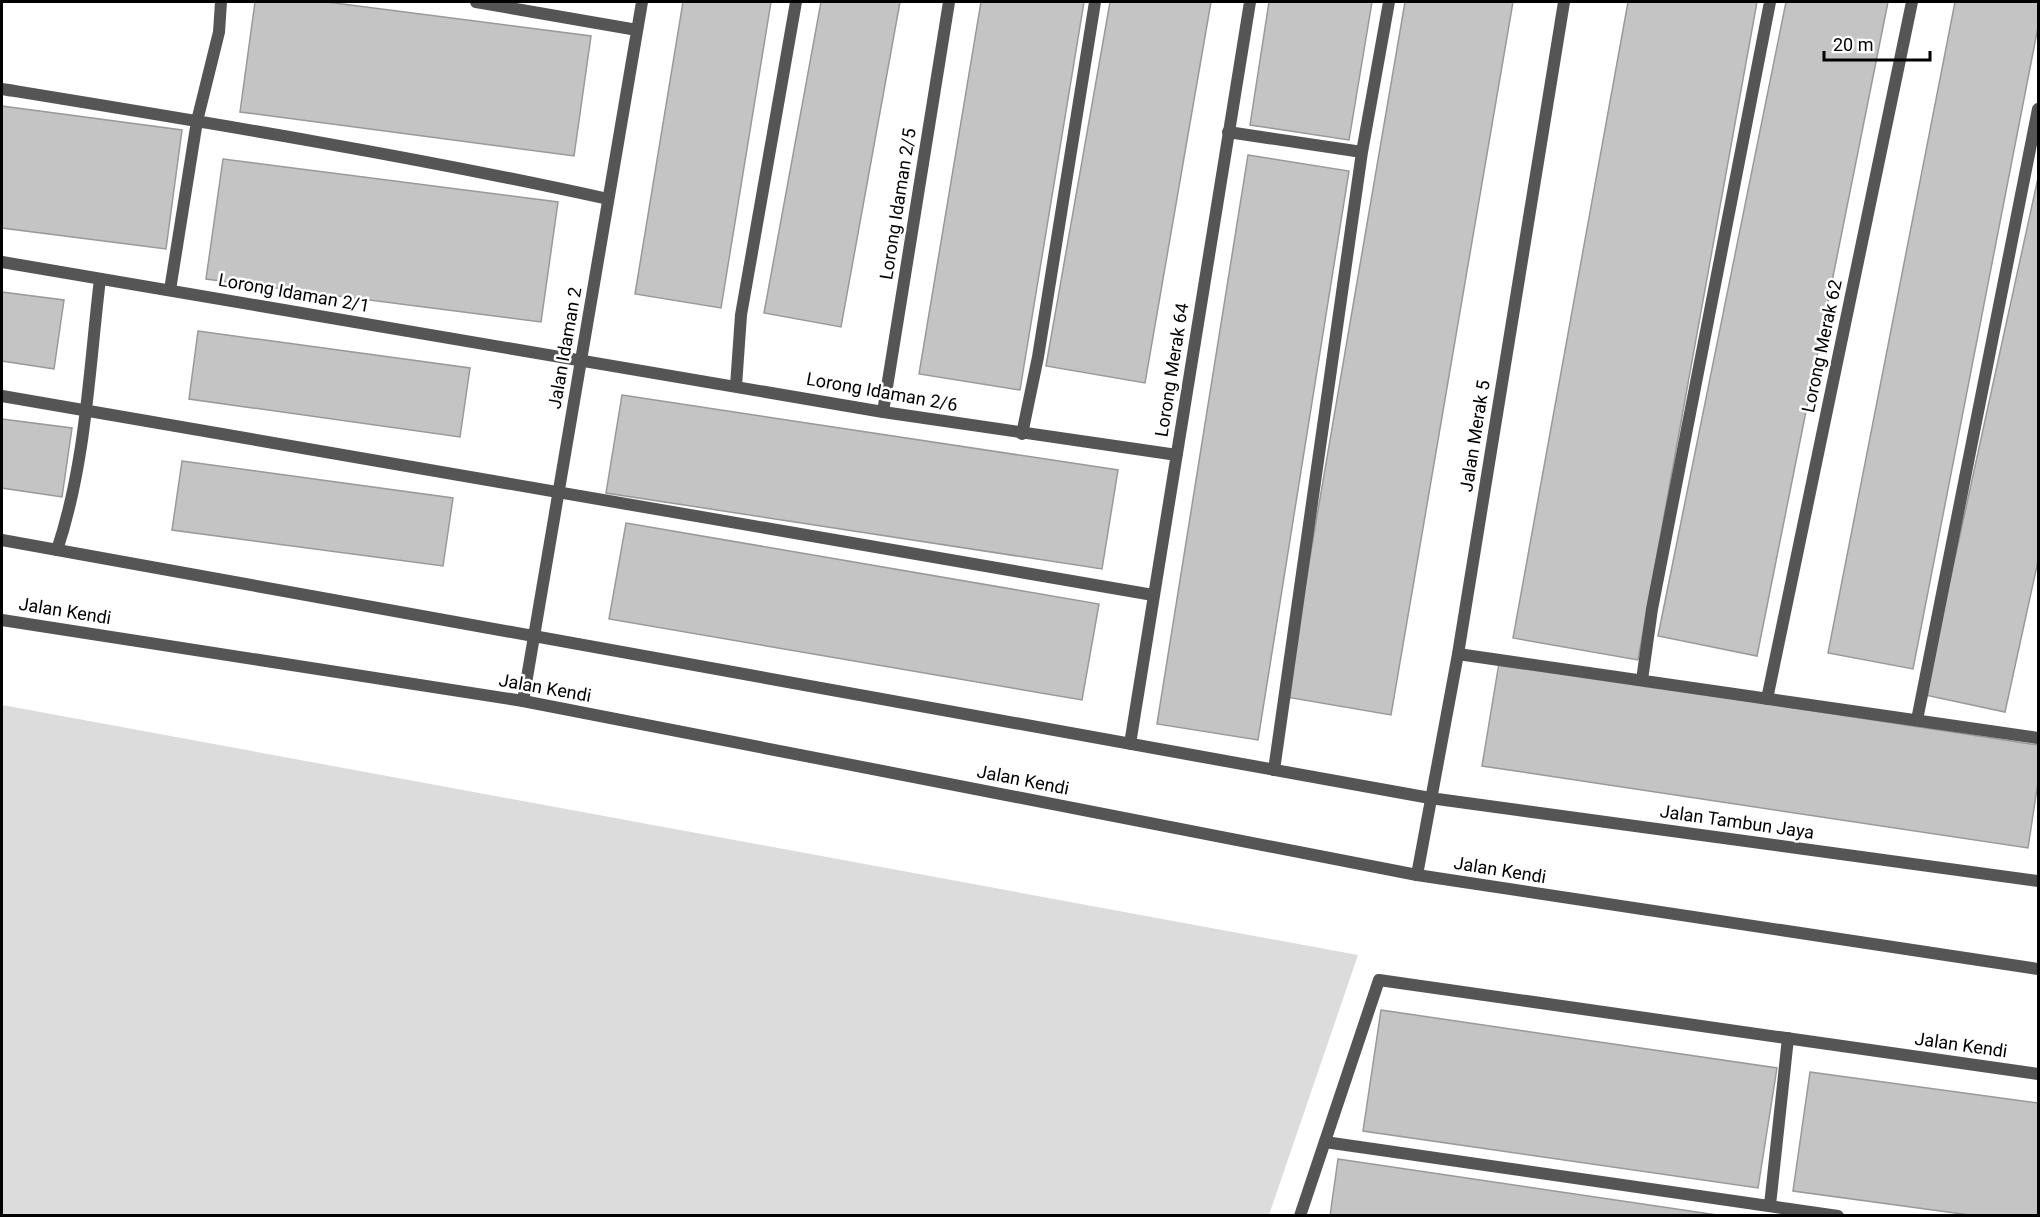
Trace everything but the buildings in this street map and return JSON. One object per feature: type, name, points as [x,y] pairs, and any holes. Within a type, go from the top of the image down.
[{"type":"street","points":[[170,290],[197,121],[219,32],[221,2]]},
{"type":"street","points":[[476,2],[637,30]]},
{"type":"street","name":"Jalan Idaman 2","points":[[523,701],[642,2]]},
{"type":"street","points":[[736,386],[741,315],[796,2]]},
{"type":"street","name":"Lorong Idaman 2/5","points":[[883,412],[949,2]]},
{"type":"street","points":[[1022,434],[1038,357],[1095,2]]},
{"type":"street","name":"Lorong Merak 64","points":[[1130,744],[1250,2]]},
{"type":"street","points":[[1274,770],[1362,152],[1389,2]]},
{"type":"street","name":"Jalan Merak 5","points":[[1417,875],[1458,654],[1564,2]]},
{"type":"street","points":[[1642,680],[1652,609],[1770,2]]},
{"type":"street","name":"Lorong Merak 62","points":[[1767,699],[1912,2]]},
{"type":"street","points":[[2,89],[197,121],[609,199]]},
{"type":"street","points":[[1917,720],[2038,109]]},
{"type":"street","points":[[1228,132],[1362,152]]},
{"type":"street","name":"Lorong Idaman 2/1","points":[[2,262],[581,359]]},
{"type":"street","points":[[57,550],[71,508],[86,411],[100,279]]},
{"type":"street","name":"Lorong Idaman 2/6","points":[[581,359],[883,412],[1177,455]]},
{"type":"street","points":[[2,396],[1153,596]]},
{"type":"street","points":[[2,540],[1430,798]]},
{"type":"street","name":"Jalan Kendi","points":[[2,620],[523,701],[1417,875],[2038,969]]},
{"type":"street","points":[[1458,654],[2038,738]]},
{"type":"street","name":"Jalan Tambun Jaya","points":[[1430,798],[2038,880]]},
{"type":"street","name":"Jalan Kendi","points":[[1325,1142],[1379,980],[2038,1074]]},
{"type":"street","points":[[1770,1205],[1788,1038]]},
{"type":"street","points":[[1300,1215],[1325,1142],[1838,1215]]},
{"type":"shaded area","points":[[2,705],[1358,955],[1269,1215],[2,1215]]}]
